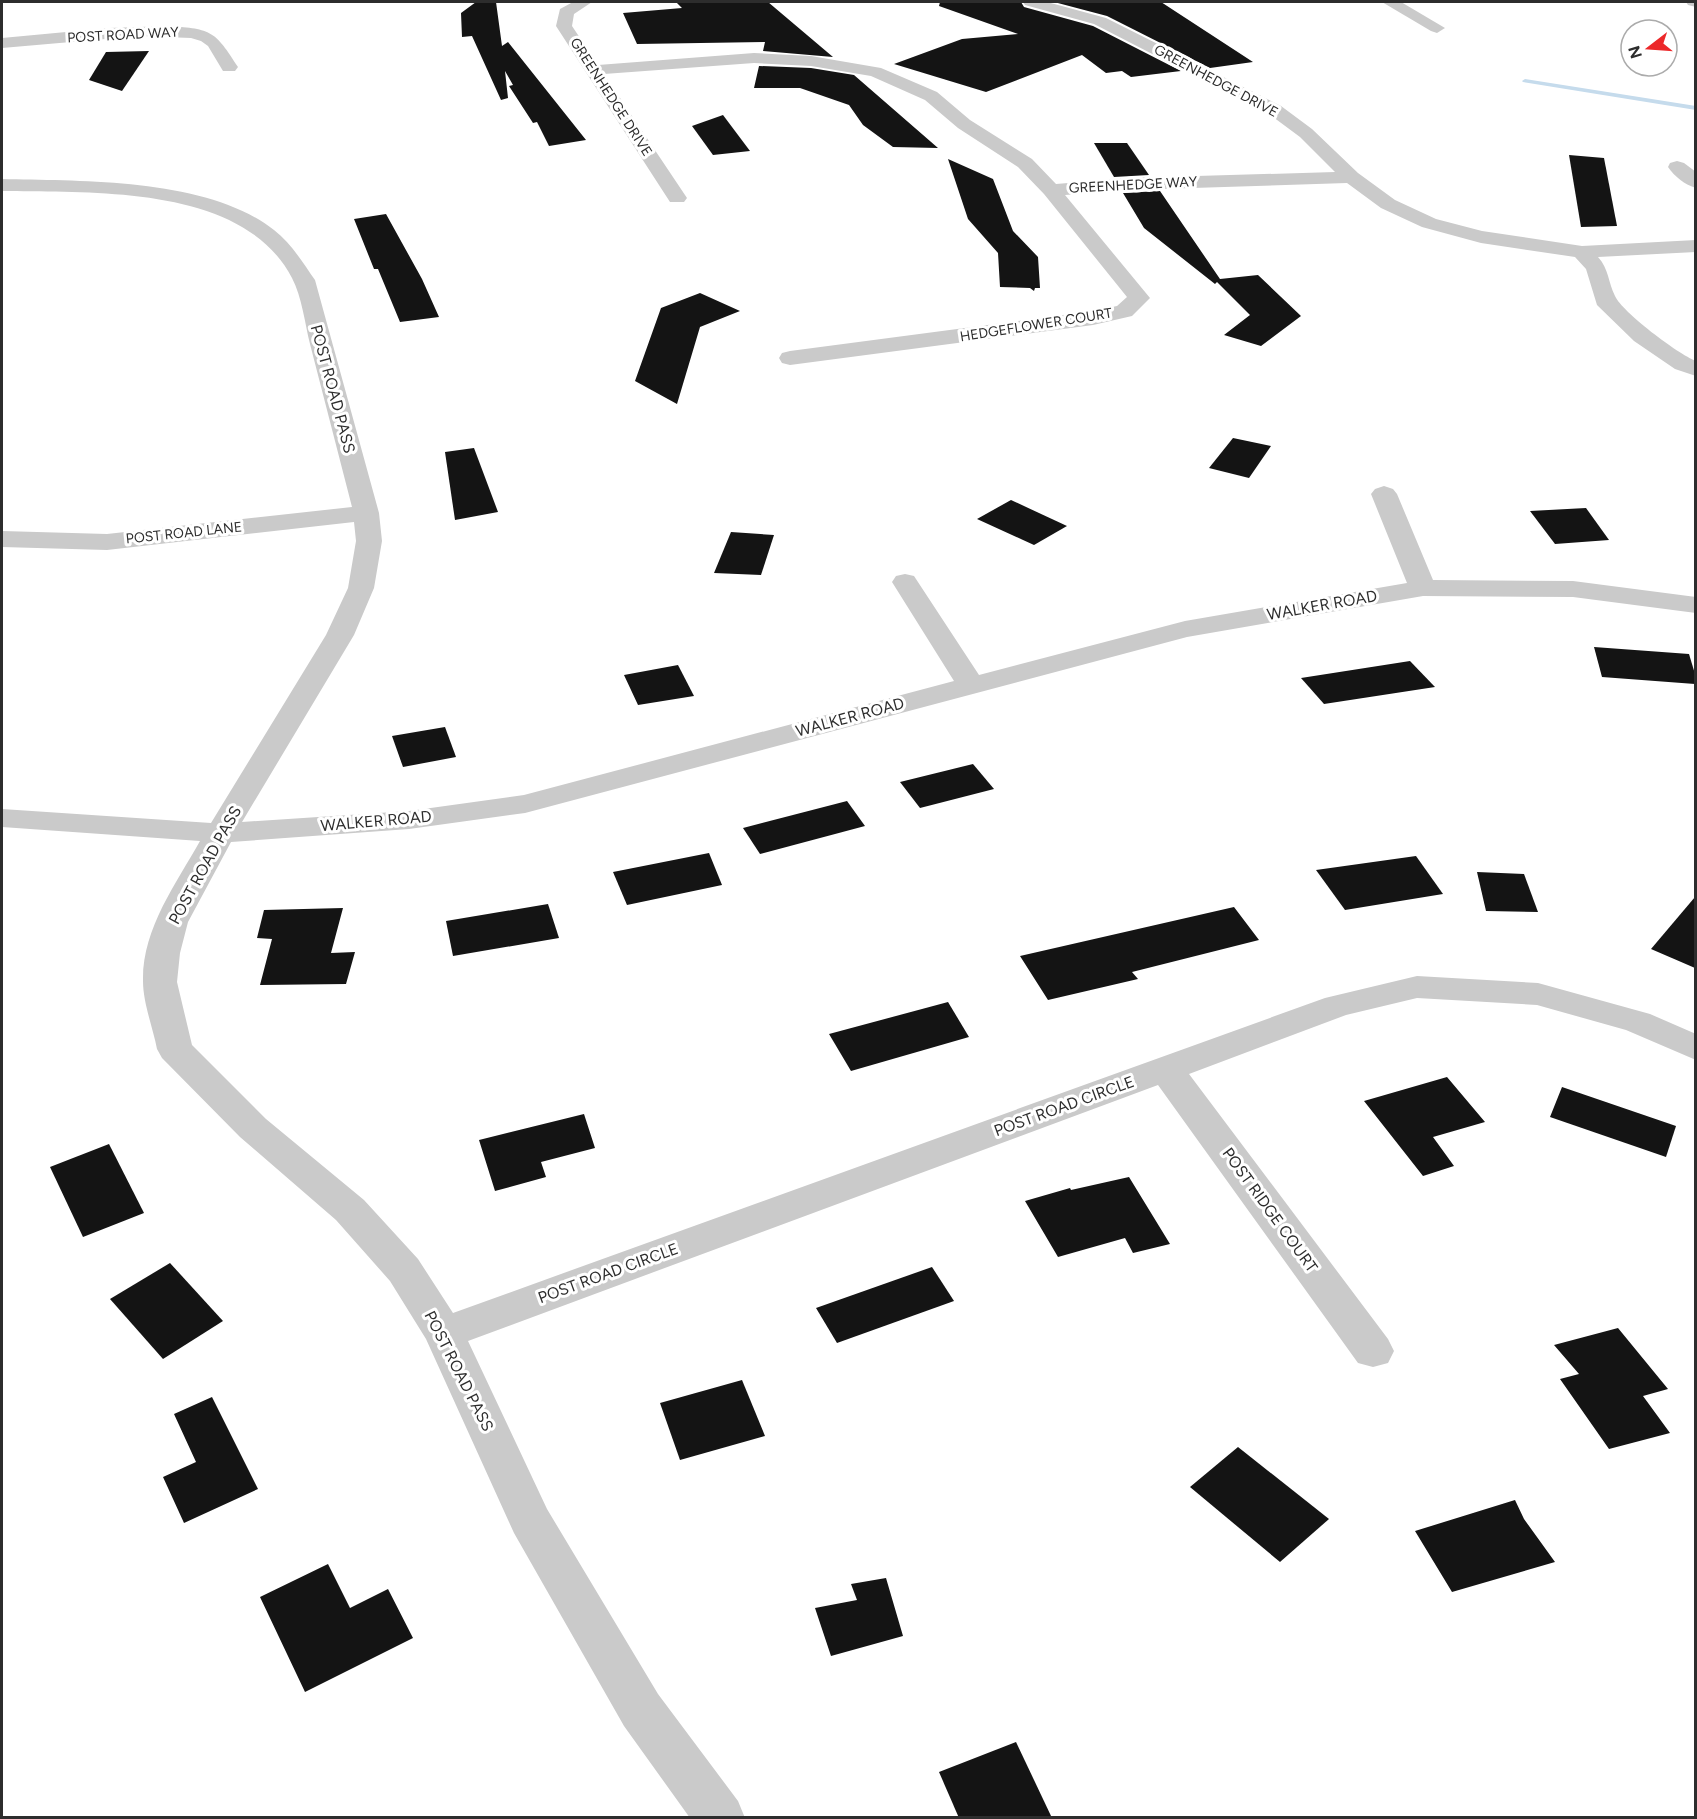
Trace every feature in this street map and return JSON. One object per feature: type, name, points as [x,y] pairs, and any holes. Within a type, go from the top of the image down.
[{"type":"street","name":"GREENHEDGE DRIVE","points":[[584,2],[566,12],[564,26],[677,198]]},
{"type":"street","name":"GREENHEDGE DRIVE","points":[[1031,2],[1100,21],[1275,110],[1306,133],[1351,177],[1388,204],[1429,222],[1481,237],[1582,252],[1695,246]]},
{"type":"street","points":[[1390,2],[1437,28]]},
{"type":"street","name":"POST ROAD WAY","points":[[2,44],[139,33],[195,33],[209,38],[229,67]]},
{"type":"street","name":"GREENHEDGE WAY","points":[[595,70],[754,58],[811,61],[875,72],[931,96],[964,124],[1025,163],[1051,190],[1129,184],[1351,177]]},
{"type":"street","points":[[1677,167],[1695,182]]},
{"type":"street","name":"POST ROAD PASS","points":[[2,185],[144,192],[232,213],[266,232],[290,256],[304,280],[366,513],[369,541],[361,588],[340,635],[220,833],[171,922],[163,953],[160,982],[175,1049],[253,1128],[350,1210],[404,1270],[444,1333],[530,1520],[641,1710],[720,1818]]},
{"type":"street","name":"HEDGEFLOWER COURT","points":[[790,358],[954,337],[1124,311],[1139,298],[1051,190]]},
{"type":"street","points":[[1582,252],[1596,268],[1605,300],[1642,336],[1683,364],[1695,369]]},
{"type":"street","points":[[1384,494],[1423,588]]},
{"type":"street","name":"POST ROAD LANE","points":[[2,539],[107,542],[366,513]]},
{"type":"street","points":[[905,582],[970,684]]},
{"type":"street","name":"WALKER ROAD","points":[[2,818],[87,822],[220,833],[410,820],[525,804],[1185,628],[1423,588],[1573,589],[1695,605]]},
{"type":"street","name":"POST ROAD CIRCLE","points":[[444,1333],[1337,1006],[1417,987],[1538,994],[1638,1022],[1695,1048]]},
{"type":"street","name":"POST RIDGE COURT","points":[[1166,1069],[1373,1351]]},
{"type":"building","points":[[476,2],[496,2],[502,46],[508,42],[586,140],[549,146],[537,122],[533,123],[509,86],[513,85],[505,71],[508,98],[501,100],[472,36],[462,37],[461,13]]},
{"type":"building","points":[[676,2],[768,2],[833,57],[763,51],[765,42],[637,44],[623,13],[682,8]]},
{"type":"building","points":[[940,2],[1021,2],[1024,7],[1093,26],[1181,71],[1131,77],[1122,71],[1106,73],[1082,55],[986,92],[894,64],[962,39],[1018,34],[939,6]]},
{"type":"building","points":[[1054,2],[1161,2],[1253,62],[1210,68],[1107,16]]},
{"type":"building","points":[[149,51],[122,91],[89,80],[106,52]]},
{"type":"building","points":[[759,66],[811,68],[854,75],[938,148],[893,147],[863,125],[849,105],[800,88],[754,88]]},
{"type":"building","points":[[723,115],[750,151],[713,155],[692,126]]},
{"type":"building","points":[[1094,143],[1127,143],[1149,175],[1114,177]]},
{"type":"building","points":[[1569,155],[1604,158],[1617,226],[1581,227]]},
{"type":"building","points":[[948,159],[993,179],[1013,231],[1038,257],[1040,288],[1035,288],[1034,291],[1030,288],[1000,287],[998,253],[968,219]]},
{"type":"building","points":[[1160,191],[1220,279],[1258,275],[1301,316],[1261,346],[1224,335],[1250,315],[1217,282],[1215,284],[1144,228],[1123,193]]},
{"type":"building","points":[[386,214],[422,279],[439,317],[400,322],[378,269],[374,269],[354,219]]},
{"type":"building","points":[[700,293],[740,311],[700,327],[677,404],[635,381],[661,308]]},
{"type":"building","points":[[1233,438],[1271,446],[1249,478],[1209,468]]},
{"type":"building","points":[[474,448],[498,512],[455,520],[445,452]]},
{"type":"building","points":[[1011,500],[1067,526],[1034,545],[977,519]]},
{"type":"building","points":[[1586,508],[1609,540],[1555,544],[1530,511]]},
{"type":"building","points":[[731,532],[774,535],[761,575],[714,573]]},
{"type":"building","points":[[1594,647],[1689,654],[1695,674],[1695,684],[1602,677]]},
{"type":"building","points":[[1410,661],[1435,687],[1324,704],[1301,678]]},
{"type":"building","points":[[678,665],[694,696],[638,705],[624,675]]},
{"type":"building","points":[[445,727],[456,757],[403,767],[392,736]]},
{"type":"building","points":[[973,764],[994,789],[920,808],[900,782]]},
{"type":"building","points":[[847,801],[865,826],[760,854],[743,828]]},
{"type":"building","points":[[709,853],[722,885],[627,905],[613,872]]},
{"type":"building","points":[[1416,856],[1443,894],[1345,910],[1316,870]]},
{"type":"building","points":[[1477,872],[1524,874],[1538,912],[1486,911]]},
{"type":"building","points":[[1695,897],[1695,968],[1651,949]]},
{"type":"building","points":[[548,904],[559,938],[453,956],[446,921]]},
{"type":"building","points":[[1234,907],[1259,940],[1132,972],[1138,979],[1048,1000],[1020,956]]},
{"type":"building","points":[[343,908],[331,953],[355,952],[346,984],[260,985],[272,939],[257,938],[264,910]]},
{"type":"building","points":[[948,1002],[969,1037],[851,1071],[829,1034]]},
{"type":"building","points":[[1447,1077],[1485,1122],[1433,1137],[1454,1166],[1423,1176],[1364,1101]]},
{"type":"building","points":[[1562,1087],[1676,1126],[1666,1157],[1550,1117]]},
{"type":"building","points":[[584,1114],[595,1148],[541,1162],[546,1177],[495,1191],[479,1140]]},
{"type":"building","points":[[109,1144],[144,1213],[83,1237],[50,1167]]},
{"type":"building","points":[[1129,1177],[1170,1244],[1133,1253],[1125,1238],[1058,1257],[1025,1201],[1070,1188],[1071,1190]]},
{"type":"building","points":[[170,1263],[223,1321],[163,1359],[110,1299]]},
{"type":"building","points":[[932,1267],[954,1301],[837,1343],[816,1308]]},
{"type":"building","points":[[1618,1328],[1668,1389],[1643,1396],[1670,1433],[1609,1449],[1560,1379],[1579,1374],[1554,1345]]},
{"type":"building","points":[[742,1380],[765,1436],[680,1460],[660,1403]]},
{"type":"building","points":[[212,1397],[258,1489],[184,1523],[163,1477],[196,1462],[174,1414]]},
{"type":"building","points":[[1238,1447],[1329,1519],[1280,1562],[1190,1487]]},
{"type":"building","points":[[1515,1500],[1524,1519],[1555,1562],[1452,1592],[1415,1531]]},
{"type":"building","points":[[328,1564],[350,1608],[388,1589],[413,1638],[305,1692],[260,1597]]},
{"type":"building","points":[[886,1578],[903,1636],[831,1656],[815,1608],[857,1600],[851,1584]]},
{"type":"building","points":[[1016,1742],[1052,1818],[959,1818],[939,1772]]},
{"type":"waterway","points":[[1525,81],[1696,108]]}]
